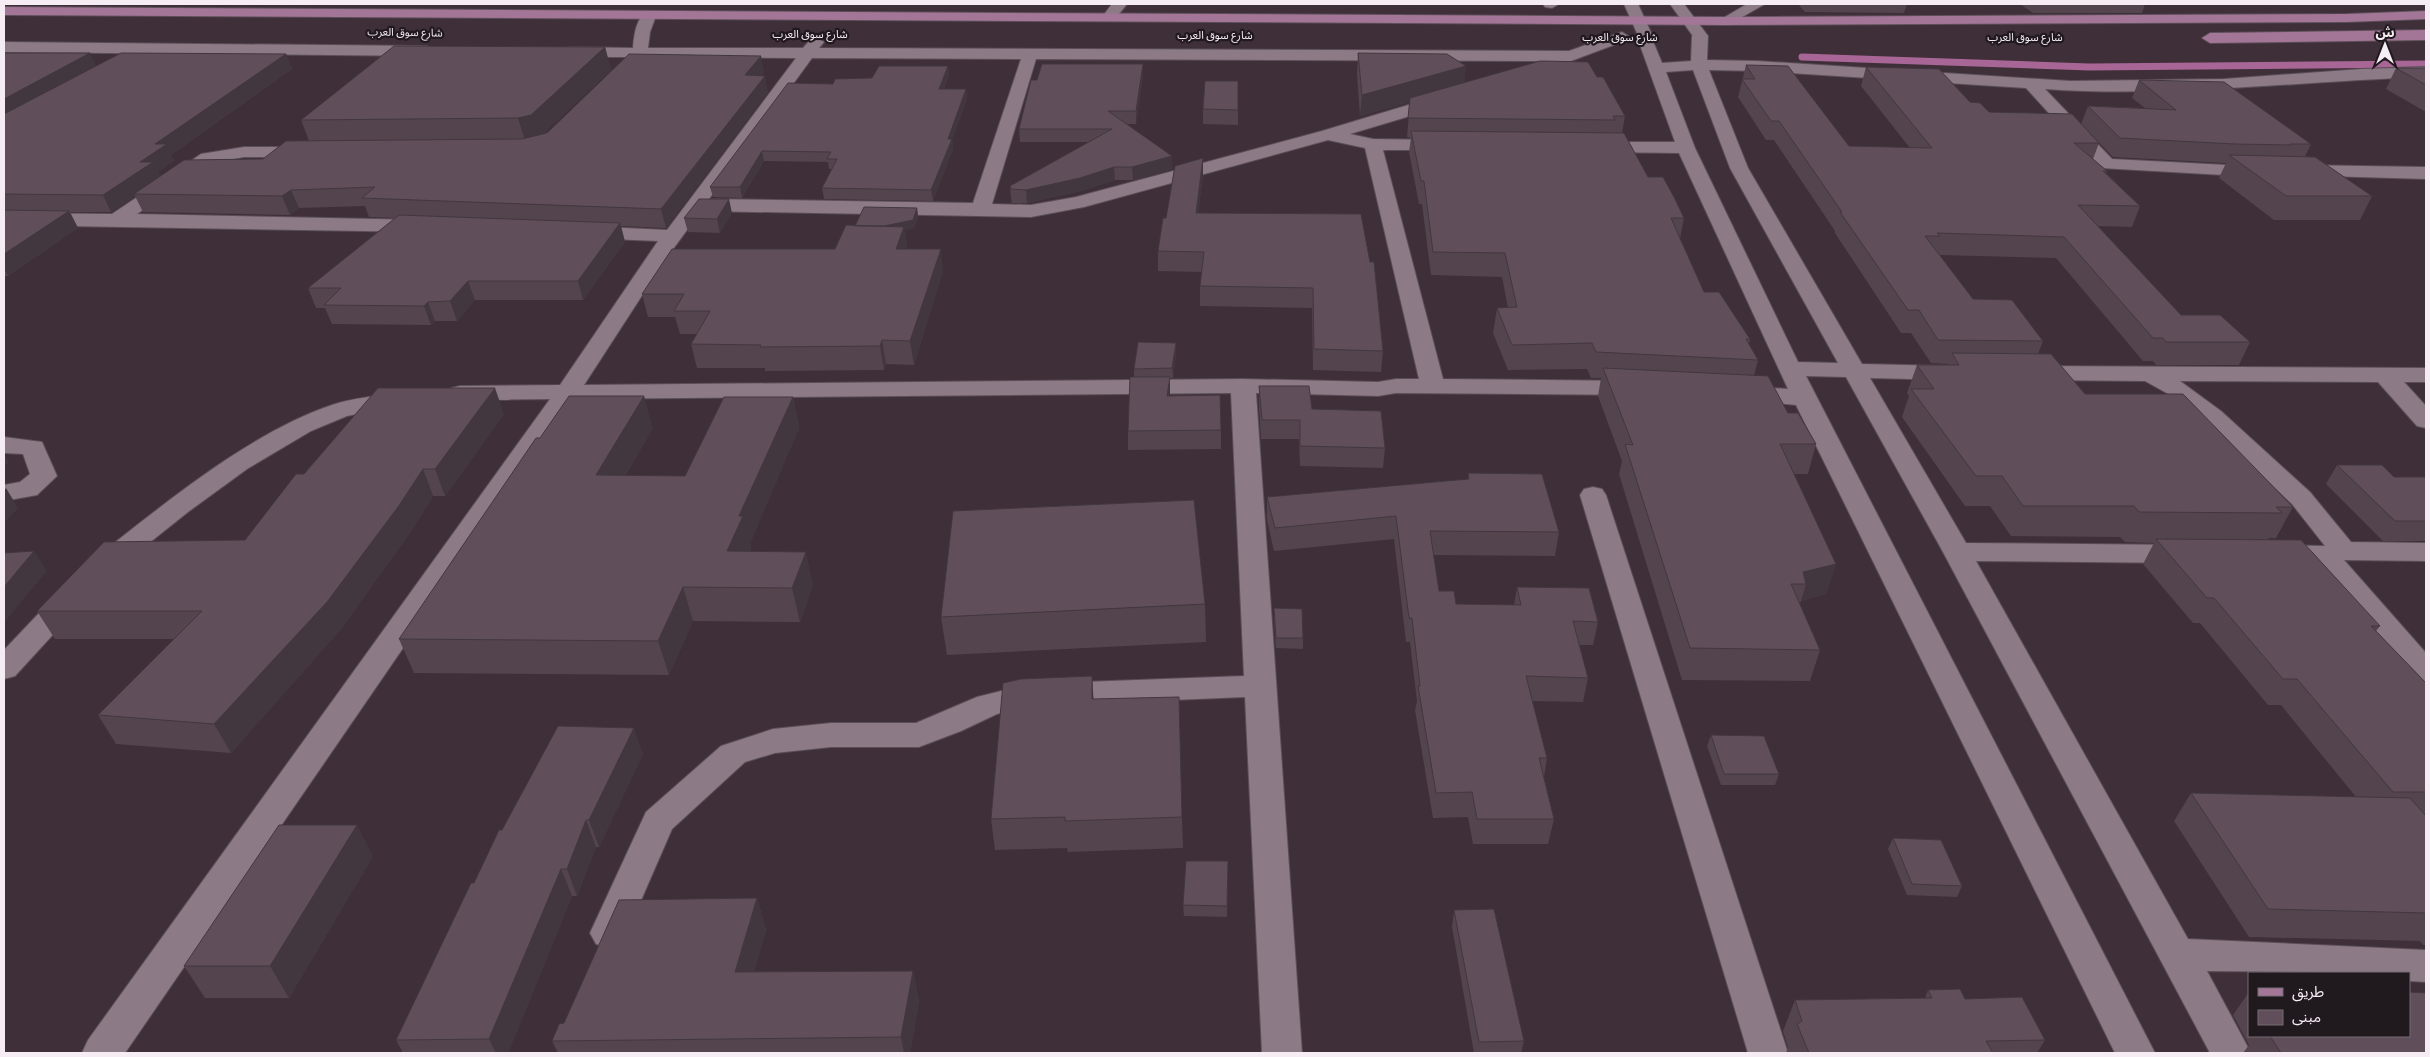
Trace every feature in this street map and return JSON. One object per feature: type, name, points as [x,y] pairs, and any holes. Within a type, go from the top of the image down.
[{"type":"main road","points":[[4,11],[1109,18],[1642,33],[1690,31],[1758,36]]},
{"type":"main road","points":[[1690,31],[1725,21],[2347,18],[2426,15]]},
{"type":"main road","points":[[623,32],[662,32]]},
{"type":"main road","name":"شارع سوق العرب","points":[[1582,37],[1642,33]]},
{"type":"main road","points":[[2196,38],[2426,35]]},
{"type":"street","points":[[1109,18],[1120,4]]},
{"type":"street","points":[[1631,4],[1686,148],[1790,369],[2135,1053]]},
{"type":"street","points":[[1678,4],[1690,31],[1699,65],[1739,168],[1957,552],[2179,954],[2231,1053]]},
{"type":"street","points":[[1725,21],[1758,4]]},
{"type":"street","points":[[614,78],[640,52],[642,32],[649,16]]},
{"type":"street","points":[[1526,73],[1642,33]]},
{"type":"street","points":[[552,51],[640,52],[815,39],[1030,54],[1571,56]]},
{"type":"street","points":[[102,1053],[568,391],[672,236],[696,206],[815,39]]},
{"type":"street","points":[[4,47],[443,51]]},
{"type":"street","points":[[122,63],[147,49]]},
{"type":"street","points":[[981,208],[1030,54]]},
{"type":"street","points":[[1655,68],[1699,65],[1831,70],[2032,85],[2224,84],[2362,74],[2426,72]]},
{"type":"street","points":[[2032,85],[2102,161],[2108,164],[2227,171],[2426,173]]},
{"type":"street","points":[[696,206],[981,208],[1031,211],[1077,203],[1328,136],[1461,95]]},
{"type":"street","points":[[1328,136],[1373,144],[1461,145]]},
{"type":"street","points":[[1373,144],[1433,387]]},
{"type":"street","points":[[1578,146],[1686,148]]},
{"type":"street","points":[[116,220],[207,158],[244,152],[322,152]]},
{"type":"street","points":[[4,219],[445,226]]},
{"type":"street","points":[[564,232],[672,236]]},
{"type":"street","points":[[1790,369],[1856,372],[1970,373]]},
{"type":"street","points":[[2008,373],[2426,375]]},
{"type":"street","points":[[2151,374],[2181,391],[2212,416],[2301,498],[2334,553],[2426,674]]},
{"type":"street","points":[[2386,375],[2426,421]]},
{"type":"street","points":[[1243,386],[1282,1053]]},
{"type":"street","points":[[4,669],[94,572],[178,506],[238,464],[320,417],[341,410],[426,395],[568,391],[1243,386],[1378,389],[1396,386],[1660,389]]},
{"type":"street","points":[[1718,392],[1804,398]]},
{"type":"street","points":[[4,444],[33,447],[44,476],[28,489],[4,493]]},
{"type":"street","points":[[1593,495],[1768,1053]]},
{"type":"street","points":[[1957,552],[2215,554]]},
{"type":"street","points":[[2255,554],[2426,552]]},
{"type":"street","points":[[595,964],[658,821],[732,754],[773,741],[831,735],[918,735],[950,724],[988,705],[1029,695],[1261,686]]},
{"type":"street","points":[[2179,954],[2426,966]]},
{"type":"building","points":[[394,46],[605,47],[531,115],[518,118],[301,120]]},
{"type":"building","points":[[4,53],[90,53],[4,99]]},
{"type":"building","points":[[121,53],[286,54],[155,144],[167,144],[140,162],[153,162],[103,195],[4,194],[4,114]]},
{"type":"building","points":[[1358,53],[1447,54],[1466,66],[1362,95]]},
{"type":"building","points":[[629,54],[761,56],[745,75],[765,76],[661,209],[362,198],[375,187],[291,190],[282,196],[134,194],[184,160],[263,159],[286,141],[522,139],[547,133]]},
{"type":"building","points":[[1540,61],[1588,62],[1597,77],[1603,77],[1625,116],[1613,116],[1615,120],[1408,118],[1410,98]]},
{"type":"building","points":[[1042,64],[1143,64],[1136,111],[1108,111],[1172,156],[1132,167],[1114,167],[1080,178],[1026,190],[1011,189],[1010,186],[1112,129],[1019,129],[1031,80],[1037,80]]},
{"type":"building","points":[[1746,65],[1788,66],[1849,146],[1932,148],[1866,67],[1939,69],[1970,102],[1980,103],[1989,112],[2072,114],[2099,143],[2074,143],[2107,171],[2103,171],[2140,206],[2078,205],[2181,315],[2220,315],[2250,342],[2166,342],[2163,338],[2153,338],[2064,237],[1937,233],[1940,236],[1925,236],[1973,299],[2012,300],[2043,341],[1938,340],[1919,310],[1908,310],[1779,121],[1771,121],[1742,79],[1755,79]]},
{"type":"building","points":[[879,66],[948,66],[939,89],[966,89],[948,139],[952,139],[931,190],[822,188],[837,159],[827,159],[831,152],[762,151],[740,187],[710,187],[788,83],[833,84],[835,79],[872,78]]},
{"type":"building","points":[[2396,68],[2426,68],[2426,85]]},
{"type":"building","points":[[2139,80],[2224,82],[2311,144],[2235,144],[2120,138],[2088,106],[2176,110]]},
{"type":"building","points":[[1205,81],[1238,81],[1238,110],[1203,109]]},
{"type":"building","points":[[1411,131],[1624,133],[1648,177],[1663,177],[1674,197],[1684,218],[1671,218],[1704,292],[1719,292],[1750,339],[1746,339],[1758,360],[1596,352],[1592,343],[1512,345],[1497,308],[1517,307],[1505,253],[1433,252],[1424,181],[1421,181]]},
{"type":"building","points":[[2229,155],[2315,157],[2372,196],[2286,196]]},
{"type":"building","points":[[1203,158],[1196,213],[1361,214],[1370,262],[1374,262],[1383,351],[1314,349],[1313,288],[1200,286],[1204,252],[1158,251],[1163,218],[1166,218],[1175,166]]},
{"type":"building","points":[[699,199],[729,199],[717,219],[684,218]]},
{"type":"building","points":[[864,207],[917,208],[913,220],[884,226],[855,226]]},
{"type":"building","points":[[4,210],[69,211],[4,254]]},
{"type":"building","points":[[399,215],[620,223],[578,281],[468,281],[450,301],[428,302],[424,306],[324,305],[341,288],[308,288]]},
{"type":"building","points":[[846,225],[904,227],[896,249],[941,249],[910,341],[882,340],[880,346],[760,347],[761,345],[691,344],[710,311],[674,311],[684,294],[642,294],[672,249],[835,249]]},
{"type":"building","points":[[1138,342],[1176,343],[1172,368],[1134,369]]},
{"type":"building","points":[[1952,353],[2051,354],[2085,394],[2183,394],[2293,507],[2276,507],[2282,513],[2139,512],[2134,506],[2023,506],[2002,476],[1976,476],[1911,389],[1934,389],[1917,365],[1959,365]]},
{"type":"building","points":[[1603,368],[1768,376],[1788,413],[1798,413],[1816,444],[1780,444],[1836,564],[1803,572],[1806,584],[1791,584],[1820,650],[1690,648],[1625,444],[1633,445]]},
{"type":"building","points":[[1130,377],[1170,377],[1167,396],[1220,395],[1221,430],[1128,431]]},
{"type":"building","points":[[1259,386],[1309,386],[1312,409],[1381,411],[1385,448],[1300,446],[1300,420],[1262,420]]},
{"type":"building","points":[[378,388],[495,388],[435,469],[423,469],[398,507],[327,602],[214,724],[98,715],[202,611],[37,611],[104,542],[245,540],[296,474],[304,474]]},
{"type":"building","points":[[569,396],[644,396],[596,475],[685,476],[724,397],[793,397],[739,516],[743,516],[727,551],[806,552],[792,588],[683,587],[658,641],[399,639],[536,438],[540,438]]},
{"type":"building","points":[[2337,465],[2382,465],[2394,477],[2426,477],[2426,521],[2395,521]]},
{"type":"building","points":[[1468,473],[1542,474],[1559,532],[1430,531],[1439,591],[1454,591],[1456,604],[1521,605],[1517,587],[1589,588],[1598,622],[1573,621],[1588,678],[1526,676],[1547,758],[1539,758],[1554,819],[1477,819],[1472,792],[1436,793],[1418,686],[1420,686],[1412,618],[1409,618],[1396,516],[1275,528],[1267,497],[1469,479]]},
{"type":"building","points":[[1194,500],[1205,604],[941,617],[953,511]]},
{"type":"building","points":[[2156,539],[2301,540],[2380,626],[2371,626],[2426,683],[2426,792],[2393,792],[2297,679],[2283,679],[2214,598],[2207,598]]},
{"type":"building","points":[[34,551],[4,587],[4,553]]},
{"type":"building","points":[[1274,608],[1302,609],[1303,638],[1276,638]]},
{"type":"building","points":[[1092,676],[1092,699],[1179,697],[1182,817],[1065,821],[1065,817],[991,819],[1003,683],[1021,679]]},
{"type":"building","points":[[558,726],[634,728],[589,820],[586,820],[567,869],[561,869],[489,1039],[396,1040],[471,883],[474,883],[499,830],[502,830]]},
{"type":"building","points":[[1711,735],[1764,736],[1779,774],[1724,774]]},
{"type":"building","points":[[2191,793],[2410,798],[2426,816],[2426,913],[2268,909]]},
{"type":"building","points":[[279,825],[357,825],[270,966],[184,966]]},
{"type":"building","points":[[1893,838],[1941,840],[1962,886],[1912,884]]},
{"type":"building","points":[[1186,861],[1228,861],[1227,906],[1183,905]]},
{"type":"building","points":[[757,898],[735,972],[913,971],[901,1037],[552,1041],[559,1024],[564,1023],[619,900]]},
{"type":"building","points":[[1494,909],[1524,1041],[1479,1042],[1454,910]]},
{"type":"building","points":[[1960,989],[1965,999],[2022,997],[2045,1040],[1986,1041],[1993,1053],[1809,1053],[1797,1024],[1802,1021],[1795,1000],[1932,998],[1928,990]]},
{"type":"building","points":[[2410,992],[2426,993],[2426,1053],[2281,1053],[2271,1037],[2410,1037]]},
{"type":"waterway","points":[[1802,57],[2089,67],[2426,64]]}]
